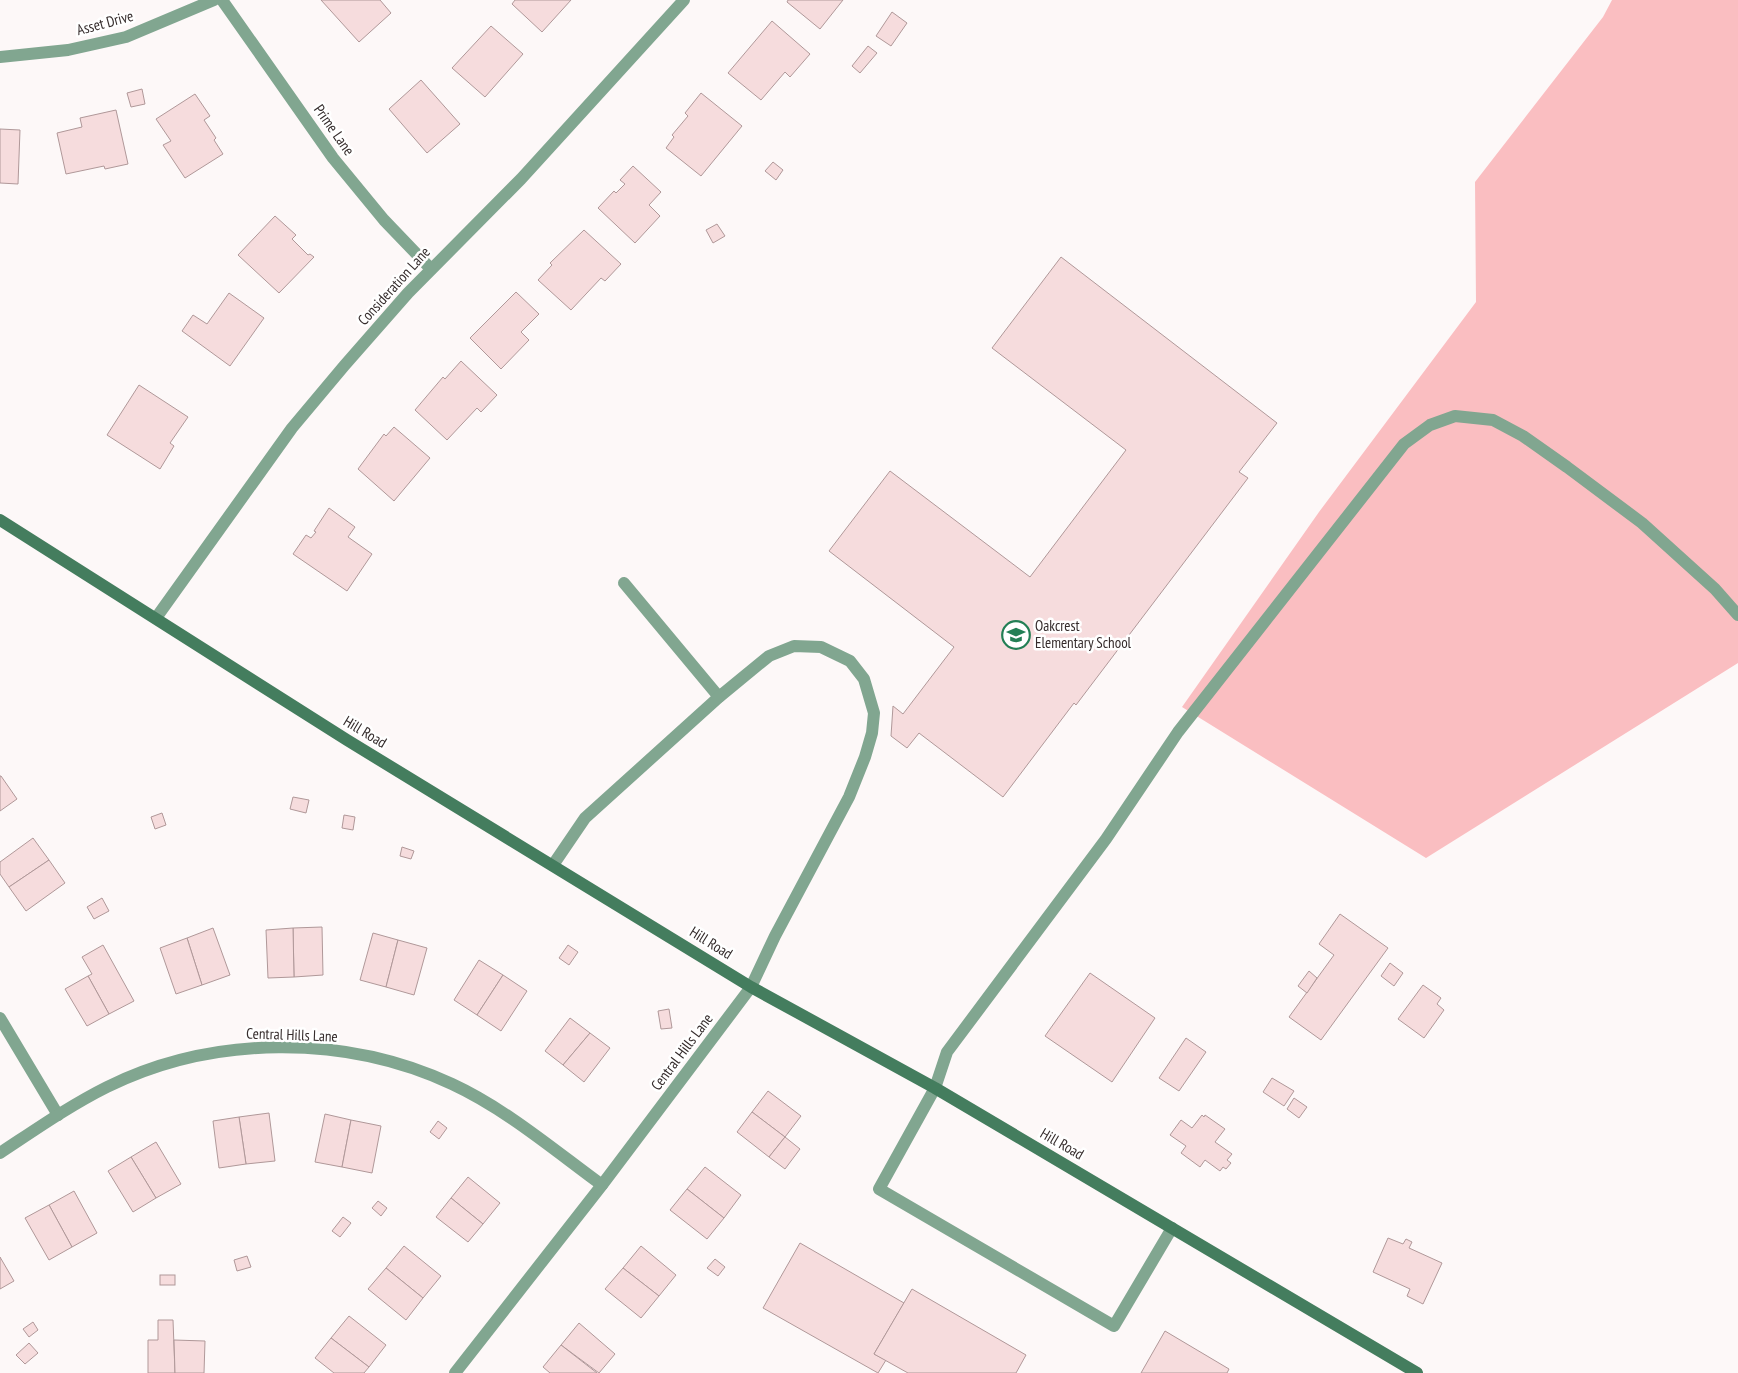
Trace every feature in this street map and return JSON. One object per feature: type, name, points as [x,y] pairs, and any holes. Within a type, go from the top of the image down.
[{"type":"street","name":"Asset Drive","points":[[0,57],[68,50],[126,37],[214,0]]},
{"type":"street","name":"Prime Lane","points":[[222,0],[333,158],[378,213],[430,269]]},
{"type":"street","name":"Consideration Lane","points":[[156,618],[292,428],[430,269],[521,179],[684,0]]},
{"type":"street","points":[[1172,1228],[1114,1326],[879,1189],[935,1088],[947,1052],[1106,839],[1178,732],[1404,444],[1430,425],[1455,416],[1472,416],[1494,420],[1523,436],[1642,523],[1715,589],[1738,616]]},
{"type":"street","name":"Hill Road","points":[[0,520],[47,552],[156,618],[347,740],[751,987],[935,1088],[1417,1373]]},
{"type":"street","points":[[624,583],[719,697]]},
{"type":"street","name":"Central Hills Lane","points":[[455,1373],[602,1185],[751,987],[775,936],[849,796],[864,757],[872,733],[874,713],[864,679],[850,661],[821,648],[794,646],[769,656],[719,697],[585,818],[553,865]]},
{"type":"street","points":[[0,1018],[58,1115]]},
{"type":"street","name":"Central Hills Lane","points":[[0,1153],[58,1115],[107,1087],[154,1068],[199,1055],[271,1048],[318,1049],[380,1059],[451,1084],[481,1099],[602,1185]]},
{"type":"shaded area","points":[[1612,0],[1738,0],[1738,663],[1426,858],[1182,707],[1319,512],[1476,302],[1475,182],[1603,17]]},
{"type":"building","points":[[321,0],[380,0],[391,13],[359,42]]},
{"type":"building","points":[[515,0],[571,0],[542,32],[512,4]]},
{"type":"building","points":[[788,0],[843,0],[820,29],[787,2]]},
{"type":"building","points":[[892,12],[907,23],[891,46],[876,36]]},
{"type":"building","points":[[772,21],[810,54],[790,77],[785,72],[761,100],[728,73]]},
{"type":"building","points":[[491,26],[523,54],[485,97],[452,68]]},
{"type":"building","points":[[868,46],[877,53],[860,73],[852,66]]},
{"type":"building","points":[[421,80],[460,124],[427,153],[389,109]]},
{"type":"building","points":[[142,89],[145,104],[131,107],[127,93]]},
{"type":"building","points":[[701,93],[742,126],[701,176],[666,148],[674,137],[672,135],[688,116],[685,113]]},
{"type":"building","points":[[195,94],[210,116],[204,120],[216,138],[214,140],[223,154],[185,178],[163,145],[171,141],[156,119]]},
{"type":"building","points":[[116,110],[128,164],[105,169],[104,166],[66,174],[57,133],[82,127],[80,118]]},
{"type":"building","points":[[0,129],[20,130],[18,184],[0,183]]},
{"type":"building","points":[[773,162],[783,170],[776,180],[765,171]]},
{"type":"building","points":[[633,166],[661,192],[649,205],[660,216],[635,243],[598,208],[614,191],[616,193],[625,184],[620,180]]},
{"type":"building","points":[[275,216],[296,235],[292,239],[308,255],[310,254],[314,257],[279,293],[238,255]]},
{"type":"building","points":[[717,224],[725,236],[713,243],[706,230]]},
{"type":"building","points":[[584,230],[621,264],[605,281],[601,278],[571,310],[538,280],[552,265],[550,263]]},
{"type":"building","points":[[1061,257],[1277,423],[1239,472],[1248,478],[1076,705],[1074,703],[1003,797],[919,733],[907,748],[891,736],[893,706],[903,714],[954,647],[829,551],[890,471],[1030,577],[1126,450],[992,348]]},
{"type":"building","points":[[516,292],[539,314],[521,332],[529,340],[501,369],[470,338]]},
{"type":"building","points":[[229,293],[264,318],[230,366],[182,331],[193,315],[207,324]]},
{"type":"building","points":[[461,361],[497,395],[481,412],[477,408],[447,440],[415,410],[443,377],[445,379]]},
{"type":"building","points":[[139,385],[188,417],[170,443],[174,446],[160,469],[107,435]]},
{"type":"building","points":[[394,427],[430,458],[394,501],[358,469],[384,434],[386,436]]},
{"type":"building","points":[[329,508],[355,527],[348,537],[372,554],[347,591],[293,554],[306,535],[311,538],[316,532],[314,531]]},
{"type":"building","points":[[0,776],[17,799],[0,811]]},
{"type":"building","points":[[293,797],[309,800],[306,813],[290,809]]},
{"type":"building","points":[[162,813],[166,825],[155,829],[151,817]]},
{"type":"building","points":[[344,815],[355,817],[353,830],[342,828]]},
{"type":"building","points":[[33,838],[49,860],[9,887],[0,874],[0,862]]},
{"type":"building","points":[[402,847],[414,851],[411,859],[400,856]]},
{"type":"building","points":[[49,860],[65,883],[26,911],[9,887]]},
{"type":"building","points":[[102,898],[109,911],[94,919],[87,907]]},
{"type":"building","points":[[1340,914],[1388,948],[1321,1040],[1289,1017],[1334,955],[1319,944]]},
{"type":"building","points":[[322,927],[323,975],[294,977],[293,928]]},
{"type":"building","points":[[213,928],[230,975],[202,985],[187,938]]},
{"type":"building","points":[[293,928],[294,977],[268,978],[266,930]]},
{"type":"building","points":[[373,933],[398,940],[386,987],[360,980]]},
{"type":"building","points":[[187,938],[202,985],[176,994],[160,948]]},
{"type":"building","points":[[398,940],[427,948],[414,995],[386,987]]},
{"type":"building","points":[[103,945],[134,1001],[109,1014],[88,976],[92,974],[82,957]]},
{"type":"building","points":[[568,945],[578,952],[569,965],[559,958]]},
{"type":"building","points":[[479,960],[503,975],[477,1015],[454,1000]]},
{"type":"building","points":[[1390,963],[1403,973],[1394,986],[1381,976]]},
{"type":"building","points":[[1309,971],[1317,978],[1307,993],[1298,986]]},
{"type":"building","points":[[1090,973],[1155,1018],[1112,1082],[1045,1036]]},
{"type":"building","points":[[503,975],[527,991],[501,1031],[477,1015]]},
{"type":"building","points":[[88,976],[109,1014],[87,1026],[65,989]]},
{"type":"building","points":[[1423,985],[1441,998],[1437,1004],[1444,1010],[1424,1038],[1398,1019]]},
{"type":"building","points":[[669,1009],[672,1028],[661,1029],[658,1011]]},
{"type":"building","points":[[570,1018],[590,1033],[563,1065],[545,1051]]},
{"type":"building","points":[[590,1033],[610,1048],[584,1082],[563,1065]]},
{"type":"building","points":[[1186,1038],[1206,1052],[1179,1091],[1159,1078]]},
{"type":"building","points":[[1272,1078],[1294,1091],[1284,1106],[1263,1092]]},
{"type":"building","points":[[768,1091],[801,1116],[785,1137],[752,1112]]},
{"type":"building","points":[[1294,1098],[1307,1107],[1299,1118],[1287,1109]]},
{"type":"building","points":[[752,1112],[785,1137],[769,1157],[737,1132]]},
{"type":"building","points":[[269,1113],[275,1161],[246,1164],[239,1117]]},
{"type":"building","points":[[325,1114],[351,1120],[342,1167],[315,1162]]},
{"type":"building","points":[[1202,1115],[1204,1117],[1205,1115],[1225,1129],[1215,1142],[1232,1154],[1227,1160],[1231,1163],[1226,1169],[1223,1167],[1220,1171],[1205,1160],[1200,1167],[1181,1153],[1186,1146],[1170,1135],[1181,1120],[1192,1128]]},
{"type":"building","points":[[239,1117],[246,1164],[219,1168],[213,1121]]},
{"type":"building","points":[[351,1120],[381,1126],[372,1173],[342,1167]]},
{"type":"building","points":[[438,1121],[447,1128],[439,1139],[430,1132]]},
{"type":"building","points":[[785,1137],[800,1149],[785,1169],[769,1157]]},
{"type":"building","points":[[156,1142],[181,1184],[156,1198],[131,1157]]},
{"type":"building","points":[[131,1157],[156,1198],[133,1212],[108,1171]]},
{"type":"building","points":[[705,1167],[741,1195],[724,1218],[687,1189]]},
{"type":"building","points":[[468,1177],[500,1203],[483,1224],[451,1198]]},
{"type":"building","points":[[687,1189],[724,1218],[707,1239],[670,1210]]},
{"type":"building","points":[[74,1191],[97,1233],[72,1247],[49,1205]]},
{"type":"building","points":[[451,1198],[483,1224],[468,1242],[436,1217]]},
{"type":"building","points":[[378,1201],[387,1208],[381,1216],[372,1208]]},
{"type":"building","points":[[49,1205],[72,1247],[49,1260],[25,1218]]},
{"type":"building","points":[[343,1217],[351,1223],[340,1237],[332,1231]]},
{"type":"building","points":[[1388,1238],[1403,1244],[1406,1239],[1412,1242],[1409,1248],[1442,1263],[1423,1304],[1407,1296],[1410,1289],[1373,1272]]},
{"type":"building","points":[[800,1243],[904,1303],[874,1354],[886,1360],[878,1373],[763,1308]]},
{"type":"building","points":[[404,1246],[441,1276],[423,1298],[386,1268]]},
{"type":"building","points":[[641,1246],[676,1275],[659,1296],[623,1268]]},
{"type":"building","points":[[247,1256],[251,1267],[237,1271],[234,1260]]},
{"type":"building","points":[[0,1257],[14,1281],[0,1289]]},
{"type":"building","points":[[715,1259],[725,1267],[718,1276],[707,1268]]},
{"type":"building","points":[[386,1268],[423,1298],[406,1320],[368,1289]]},
{"type":"building","points":[[623,1268],[659,1296],[641,1318],[605,1289]]},
{"type":"building","points":[[160,1275],[175,1275],[175,1285],[160,1285]]},
{"type":"building","points":[[912,1289],[1026,1355],[1016,1373],[908,1373],[874,1354]]},
{"type":"building","points":[[349,1316],[386,1345],[369,1367],[331,1338]]},
{"type":"building","points":[[158,1320],[173,1320],[175,1373],[148,1373],[148,1340],[158,1340]]},
{"type":"building","points":[[33,1322],[38,1330],[29,1337],[23,1329]]},
{"type":"building","points":[[579,1323],[615,1354],[599,1373],[561,1345]]},
{"type":"building","points":[[1165,1331],[1229,1369],[1227,1373],[1141,1373]]},
{"type":"building","points":[[331,1338],[369,1367],[364,1373],[334,1373],[315,1358]]},
{"type":"building","points":[[174,1340],[205,1341],[204,1373],[175,1373]]},
{"type":"building","points":[[29,1343],[38,1353],[25,1364],[16,1355]]},
{"type":"building","points":[[561,1345],[597,1373],[550,1373],[543,1367]]},
{"type":"place","name":"Oakcrest Elementary School","points":[[1016,635]]}]
